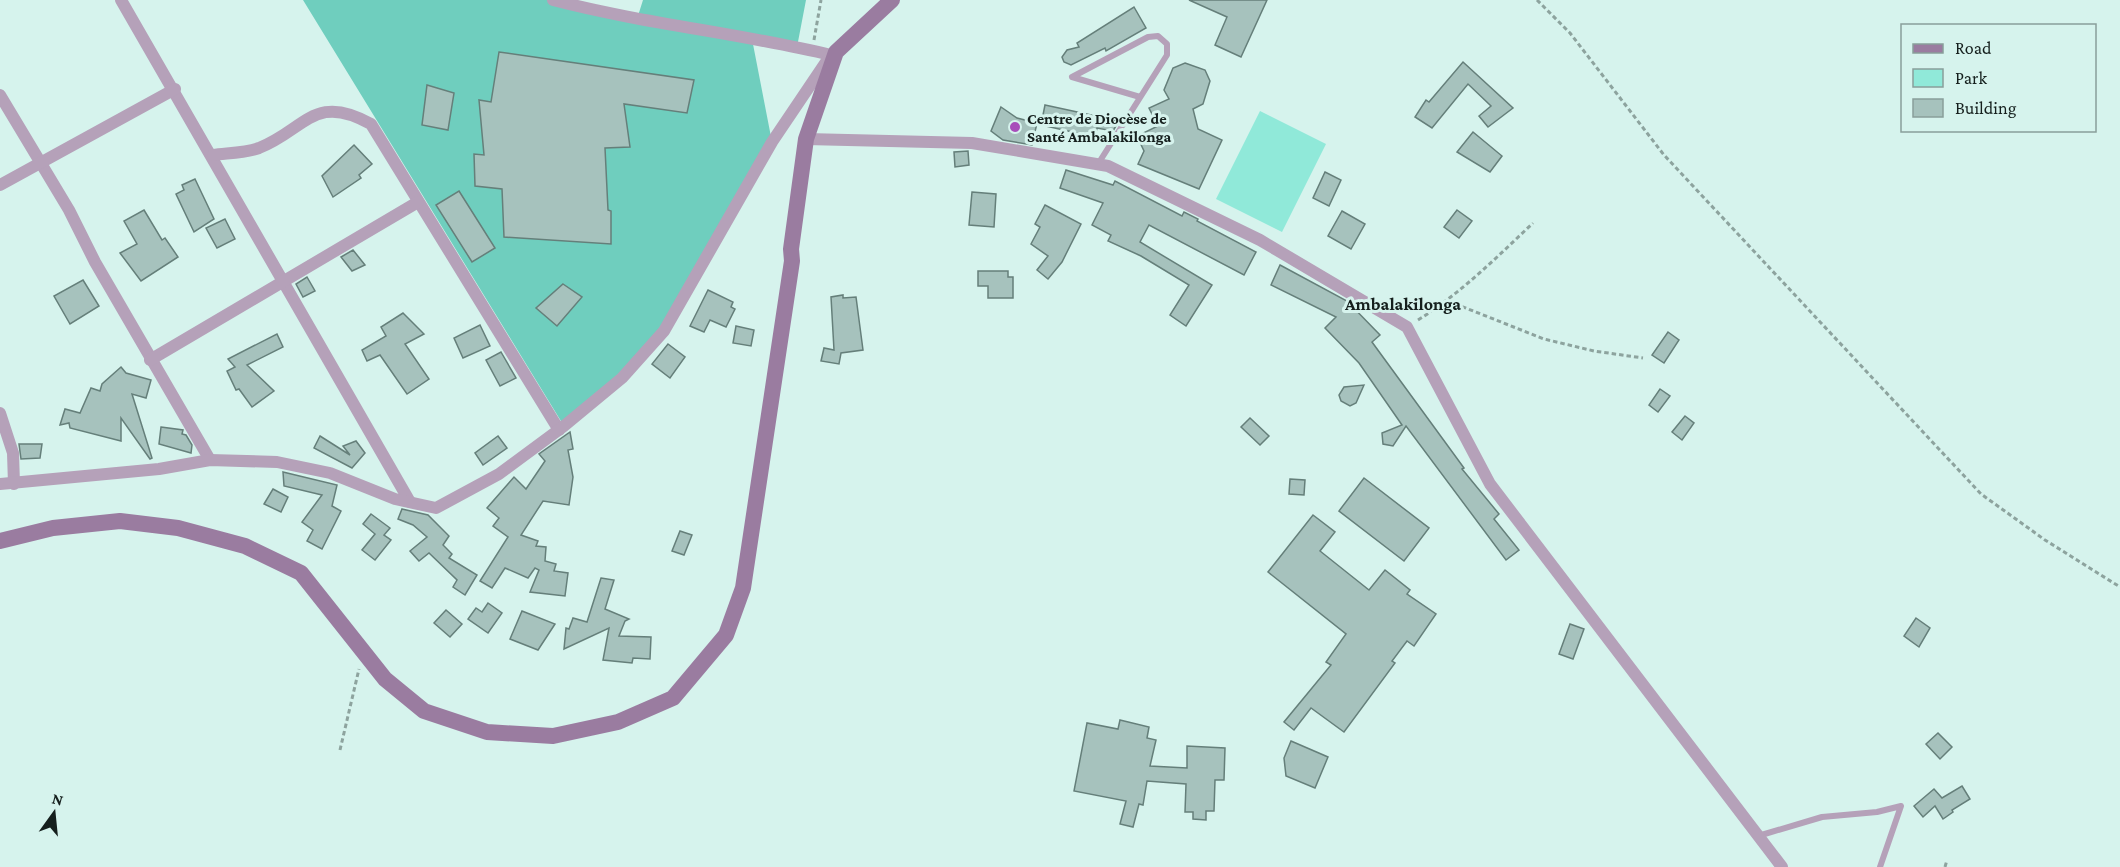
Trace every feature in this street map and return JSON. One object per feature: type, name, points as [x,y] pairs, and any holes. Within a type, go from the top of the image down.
[{"type":"street","points":[[121,0],[213,155],[282,281],[410,502]]},
{"type":"street","points":[[553,0],[605,14],[833,54]]},
{"type":"street","points":[[0,484],[159,469],[210,460],[277,462],[330,473],[395,499],[436,508],[499,474],[559,430],[621,378],[664,331],[772,142],[833,54],[892,0]]},
{"type":"street","points":[[0,540],[53,528],[120,521],[178,528],[245,546],[301,573],[386,679],[424,711],[487,732],[553,736],[618,722],[673,698],[726,635],[742,588],[792,261],[791,249],[806,139],[833,54]]},
{"type":"street","points":[[0,185],[175,89]]},
{"type":"street","points":[[0,95],[69,210],[150,360],[210,460]]},
{"type":"street","points":[[213,155],[258,148],[310,116],[350,112],[371,124],[559,430]]},
{"type":"street","points":[[806,139],[972,143],[1108,166],[1260,240],[1407,327],[1490,484],[1782,867]]},
{"type":"street","points":[[150,360],[418,202]]},
{"type":"street","points":[[0,413],[13,453],[14,484]]},
{"type":"lane","points":[[1098,165],[1167,56],[1167,44],[1158,36],[1148,38],[1072,77],[1140,97]]},
{"type":"lane","points":[[1758,836],[1822,818],[1877,812],[1901,806],[1880,867]]},
{"type":"path","points":[[812,51],[821,0]]},
{"type":"path","points":[[1537,0],[1570,33],[1664,156],[1981,494],[2045,540],[2120,587]]},
{"type":"path","points":[[1407,327],[1448,301],[1533,223]]},
{"type":"path","points":[[1448,301],[1544,339],[1594,351],[1643,358]]},
{"type":"path","points":[[340,750],[363,649]]},
{"type":"path","points":[[1945,867],[1947,860]]},
{"type":"green space","points":[[303,0],[553,0],[637,19],[643,0],[806,0],[797,47],[752,39],[772,142],[664,331],[564,426]]},
{"type":"green space","points":[[1260,111],[1326,144],[1282,232],[1216,199]]},
{"type":"building","points":[[1189,0],[1267,0],[1241,57],[1215,45],[1227,17]]},
{"type":"building","points":[[1134,7],[1146,28],[1106,51],[1105,48],[1071,65],[1064,62],[1062,57],[1067,50],[1079,47],[1077,43]]},
{"type":"building","points":[[499,52],[694,80],[687,113],[624,104],[630,147],[605,148],[608,210],[611,211],[611,244],[504,237],[502,189],[475,186],[474,154],[484,155],[479,100],[491,102]]},
{"type":"building","points":[[1463,62],[1513,108],[1488,127],[1479,116],[1491,106],[1468,84],[1432,128],[1415,117],[1426,100],[1429,102]]},
{"type":"building","points":[[1185,63],[1205,70],[1210,81],[1203,104],[1193,109],[1198,129],[1222,140],[1199,189],[1138,164],[1144,151],[1137,136],[1158,126],[1149,108],[1169,99],[1164,90],[1173,68]]},
{"type":"building","points":[[427,85],[454,93],[448,130],[422,125]]},
{"type":"building","points":[[1045,105],[1119,121],[1113,131],[1097,128],[1095,137],[1041,125]]},
{"type":"building","name":"Centre de Diocèse de Santé Ambalakilonga","points":[[1001,107],[1017,118],[1037,123],[1032,145],[1003,140],[991,131]]},
{"type":"building","points":[[1473,132],[1502,156],[1490,172],[1457,152]]},
{"type":"building","points":[[354,145],[372,164],[359,175],[361,178],[333,197],[322,176]]},
{"type":"building","points":[[968,151],[969,165],[955,167],[954,152]]},
{"type":"building","points":[[1066,170],[1113,185],[1115,181],[1182,216],[1184,212],[1198,219],[1197,221],[1256,252],[1244,275],[1149,225],[1140,242],[1212,285],[1186,326],[1170,315],[1189,285],[1141,256],[1108,241],[1111,235],[1092,225],[1103,203],[1060,188]]},
{"type":"building","points":[[1325,172],[1341,180],[1329,206],[1313,198]]},
{"type":"building","points":[[195,179],[214,219],[194,232],[176,194],[184,190],[182,185]]},
{"type":"building","points":[[459,191],[495,248],[472,262],[436,205]]},
{"type":"building","points":[[972,192],[996,194],[994,227],[969,225]]},
{"type":"building","points":[[1045,205],[1081,224],[1062,262],[1048,279],[1037,270],[1048,256],[1031,244],[1040,227],[1035,224]]},
{"type":"building","points":[[144,210],[162,240],[165,238],[178,257],[141,281],[120,253],[137,244],[124,221]]},
{"type":"building","points":[[1457,210],[1472,221],[1459,238],[1444,227]]},
{"type":"building","points":[[1342,211],[1365,224],[1351,249],[1328,236]]},
{"type":"building","points":[[225,219],[235,239],[217,248],[206,228]]},
{"type":"building","points":[[353,250],[365,265],[352,271],[341,257]]},
{"type":"building","points":[[1280,265],[1347,301],[1380,335],[1372,342],[1464,468],[1462,469],[1499,514],[1494,519],[1519,550],[1506,560],[1406,426],[1393,446],[1383,444],[1382,433],[1402,425],[1359,363],[1325,328],[1336,317],[1271,285]]},
{"type":"building","points":[[978,271],[1008,271],[1008,277],[1013,277],[1013,298],[988,298],[988,286],[978,286]]},
{"type":"building","points":[[307,277],[315,291],[303,297],[296,284]]},
{"type":"building","points":[[83,280],[99,306],[70,324],[54,296]]},
{"type":"building","points":[[563,284],[582,297],[557,326],[536,308]]},
{"type":"building","points":[[708,290],[733,302],[731,307],[735,309],[726,327],[710,320],[704,332],[690,326]]},
{"type":"building","points":[[843,295],[843,298],[856,297],[863,350],[841,353],[839,364],[821,361],[824,348],[834,350],[831,297]]},
{"type":"building","points":[[403,313],[424,334],[405,344],[429,379],[407,394],[380,355],[367,361],[362,350],[386,336],[381,327]]},
{"type":"building","points":[[480,325],[490,346],[463,358],[454,338]]},
{"type":"building","points":[[736,326],[754,330],[751,346],[733,343]]},
{"type":"building","points":[[1668,332],[1679,340],[1664,363],[1652,355]]},
{"type":"building","points":[[277,334],[283,347],[247,365],[274,391],[252,407],[239,389],[236,390],[227,371],[235,367],[228,359]]},
{"type":"building","points":[[668,344],[685,357],[670,378],[652,364]]},
{"type":"building","points":[[501,352],[516,378],[500,386],[486,360]]},
{"type":"building","points":[[121,367],[126,373],[151,380],[146,398],[132,394],[152,458],[150,459],[121,418],[121,441],[70,428],[69,423],[60,425],[65,409],[80,413],[91,388],[100,391],[102,384]]},
{"type":"building","points":[[1364,385],[1356,403],[1350,406],[1341,401],[1339,395],[1344,387]]},
{"type":"building","points":[[1660,389],[1670,396],[1658,412],[1649,405]]},
{"type":"building","points":[[1685,416],[1694,423],[1682,440],[1672,432]]},
{"type":"building","points":[[1250,418],[1269,436],[1260,445],[1241,427]]},
{"type":"building","points":[[161,427],[183,430],[182,434],[186,435],[192,445],[191,453],[159,444]]},
{"type":"building","points":[[570,432],[573,449],[568,450],[573,477],[569,505],[543,501],[521,535],[538,541],[536,546],[546,547],[545,561],[556,564],[554,571],[568,573],[565,596],[530,592],[539,570],[535,568],[528,578],[505,568],[492,588],[480,581],[508,537],[493,526],[499,518],[487,508],[514,477],[526,489],[545,461],[539,454]]},
{"type":"building","points":[[320,436],[350,455],[343,446],[356,441],[365,453],[352,468],[314,448]]},
{"type":"building","points":[[498,436],[507,448],[483,465],[475,453]]},
{"type":"building","points":[[19,444],[42,444],[40,458],[21,459]]},
{"type":"building","points":[[283,472],[337,485],[332,506],[341,511],[322,549],[307,541],[313,530],[302,522],[322,495],[284,486]]},
{"type":"building","points":[[1364,478],[1429,528],[1404,561],[1339,511]]},
{"type":"building","points":[[1290,479],[1305,480],[1304,495],[1289,494]]},
{"type":"building","points":[[273,489],[288,497],[281,512],[264,504]]},
{"type":"building","points":[[402,509],[428,515],[449,536],[443,545],[452,554],[449,558],[477,575],[465,595],[453,587],[457,580],[429,553],[419,561],[410,551],[427,537],[413,525],[398,519]]},
{"type":"building","points":[[371,514],[390,528],[384,535],[391,540],[375,560],[362,550],[375,534],[363,524]]},
{"type":"building","points":[[1313,515],[1335,532],[1320,551],[1369,590],[1385,570],[1410,590],[1407,594],[1436,614],[1414,646],[1407,641],[1392,661],[1395,663],[1344,732],[1311,708],[1294,730],[1284,722],[1331,665],[1326,662],[1346,634],[1268,572]]},
{"type":"building","points":[[680,531],[692,535],[684,555],[672,551]]},
{"type":"building","points":[[601,578],[614,580],[605,609],[629,619],[625,621],[619,636],[651,637],[650,659],[633,658],[632,663],[603,660],[609,628],[564,649],[566,628],[569,629],[573,618],[587,622]]},
{"type":"building","points":[[488,603],[502,613],[488,633],[468,619],[476,608],[482,612]]},
{"type":"building","points":[[446,610],[462,624],[450,637],[434,623]]},
{"type":"building","points":[[522,611],[555,624],[538,650],[510,639]]},
{"type":"building","points":[[1916,618],[1930,628],[1919,647],[1904,636]]},
{"type":"building","points":[[1570,624],[1584,629],[1573,659],[1559,654]]},
{"type":"building","points":[[1120,720],[1149,727],[1147,738],[1156,740],[1150,766],[1187,768],[1187,746],[1225,748],[1224,780],[1215,780],[1214,811],[1206,811],[1206,820],[1193,819],[1193,812],[1185,812],[1186,784],[1147,781],[1143,805],[1139,804],[1133,827],[1120,824],[1126,801],[1074,791],[1087,723],[1118,729]]},
{"type":"building","points":[[1938,733],[1952,747],[1940,759],[1926,744]]},
{"type":"building","points":[[1291,741],[1328,757],[1315,788],[1286,776],[1284,758]]},
{"type":"building","points":[[1962,786],[1970,799],[1952,810],[1953,812],[1943,819],[1935,806],[1923,817],[1914,806],[1934,789],[1942,798]]},
{"type":"place","name":"Centre de Diocèse de Santé Ambalakilonga","points":[[1015,127]]},
{"type":"district","name":"Ambalakilonga","points":[[1403,304]]}]
